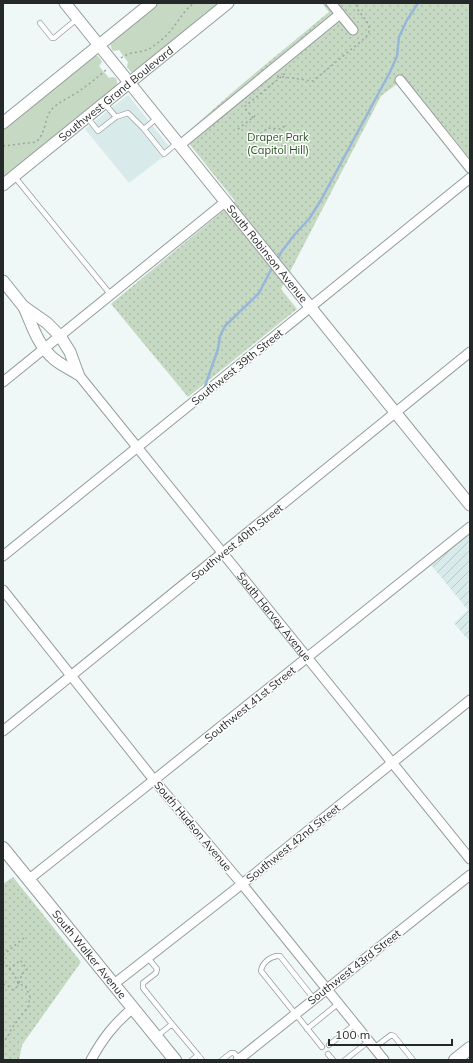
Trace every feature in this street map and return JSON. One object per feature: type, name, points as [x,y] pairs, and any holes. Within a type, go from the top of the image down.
[{"type":"main road","name":"South Walker Avenue","points":[[3,848],[175,1060]]},
{"type":"main road","points":[[455,1060],[470,1048]]},
{"type":"street","name":"South Robinson Avenue","points":[[65,3],[470,505]]},
{"type":"street","points":[[3,122],[151,3]]},
{"type":"street","name":"Southwest Grand Boulevard","points":[[3,185],[228,3]]},
{"type":"street","points":[[331,3],[353,30]]},
{"type":"street","points":[[179,144],[340,14]]},
{"type":"street","points":[[400,80],[470,168]]},
{"type":"street","name":"Southwest 39th Street","points":[[3,556],[470,178]]},
{"type":"street","points":[[3,382],[225,202]]},
{"type":"street","name":"South Harvey Avenue","points":[[3,281],[23,306],[44,348],[54,359],[78,374],[470,859]]},
{"type":"street","name":"South Harvey Avenue","points":[[23,306],[47,323],[60,336],[70,352],[78,374]]},
{"type":"street","name":"Southwest 40th Street","points":[[3,731],[470,352]]},
{"type":"street","name":"Southwest 41st Street","points":[[28,880],[470,527]]},
{"type":"street","name":"South Hudson Avenue","points":[[3,590],[154,780],[242,884],[384,1060]]},
{"type":"street","name":"Southwest 42nd Street","points":[[114,984],[242,884],[470,700]]},
{"type":"street","name":"Southwest 43rd Street","points":[[239,1060],[470,875]]},
{"type":"street","points":[[91,1060],[106,1035],[121,1018],[133,1008]]},
{"type":"lane","points":[[40,22],[52,38],[54,38],[77,19]]},
{"type":"lane","points":[[104,103],[116,117]]},
{"type":"lane","points":[[87,117],[98,131],[116,117],[128,113],[144,129],[164,154],[179,144]]},
{"type":"lane","points":[[144,129],[157,117]]},
{"type":"lane","points":[[14,176],[110,295]]},
{"type":"lane","points":[[314,999],[280,956],[272,957],[263,964],[261,971],[322,1047]]},
{"type":"lane","points":[[148,958],[157,969],[156,973],[143,983],[143,988],[202,1060]]},
{"type":"lane","points":[[307,1029],[339,1003]]},
{"type":"lane","points":[[156,1037],[172,1024]]},
{"type":"lane","points":[[329,1046],[355,1024]]},
{"type":"lane","points":[[346,1060],[391,1035],[394,1036],[413,1060]]},
{"type":"lane","points":[[222,1060],[231,1053],[234,1053],[239,1060]]},
{"type":"lane","points":[[328,1054],[333,1060]]},
{"type":"lane","points":[[192,1060],[198,1055]]},
{"type":"path","points":[[3,146],[36,142],[42,135],[46,119],[52,109],[63,100],[77,93],[130,52],[142,51],[151,48],[170,31],[187,9],[195,3]]},
{"type":"path","points":[[269,72],[273,76],[313,80],[365,38],[369,33],[368,22],[356,6],[356,3]]},
{"type":"path","points":[[253,118],[244,107],[288,72]]},
{"type":"path","points":[[238,129],[256,115]]},
{"type":"path","points":[[247,140],[256,137],[268,128],[281,129],[286,125]]},
{"type":"path","points":[[3,955],[24,938]]},
{"type":"path","points":[[3,961],[15,976],[18,983],[24,985],[28,990],[30,1002],[3,1044]]},
{"type":"path","points":[[3,984],[13,990],[18,986],[22,974],[27,969],[19,961],[9,969]]},
{"type":"shaded area","points":[[128,95],[172,150],[129,183],[85,129]]},
{"type":"shaded area","points":[[470,534],[470,642],[454,623],[468,610],[431,565]]},
{"type":"green space","points":[[158,3],[221,3],[135,72],[131,72],[127,67],[128,62],[119,50],[112,50],[110,43]]},
{"type":"green space","name":"Draper Park (Capitol Hill)","points":[[322,3],[470,3],[470,159],[405,78],[381,96],[281,289],[297,309],[188,397],[111,304],[235,201],[183,136],[242,84],[329,12]]},
{"type":"green space","points":[[95,55],[99,57],[102,62],[99,66],[109,78],[116,78],[118,86],[3,180],[3,128]]},
{"type":"green space","points":[[13,877],[81,962],[22,1045],[19,1060],[3,1060],[3,884]]},
{"type":"waterway","points":[[277,260],[295,234],[309,219],[321,200],[390,72],[397,56],[399,37],[407,20],[418,3]]},
{"type":"waterway","points":[[204,389],[218,349],[220,336],[225,326],[259,293],[273,266]]}]
